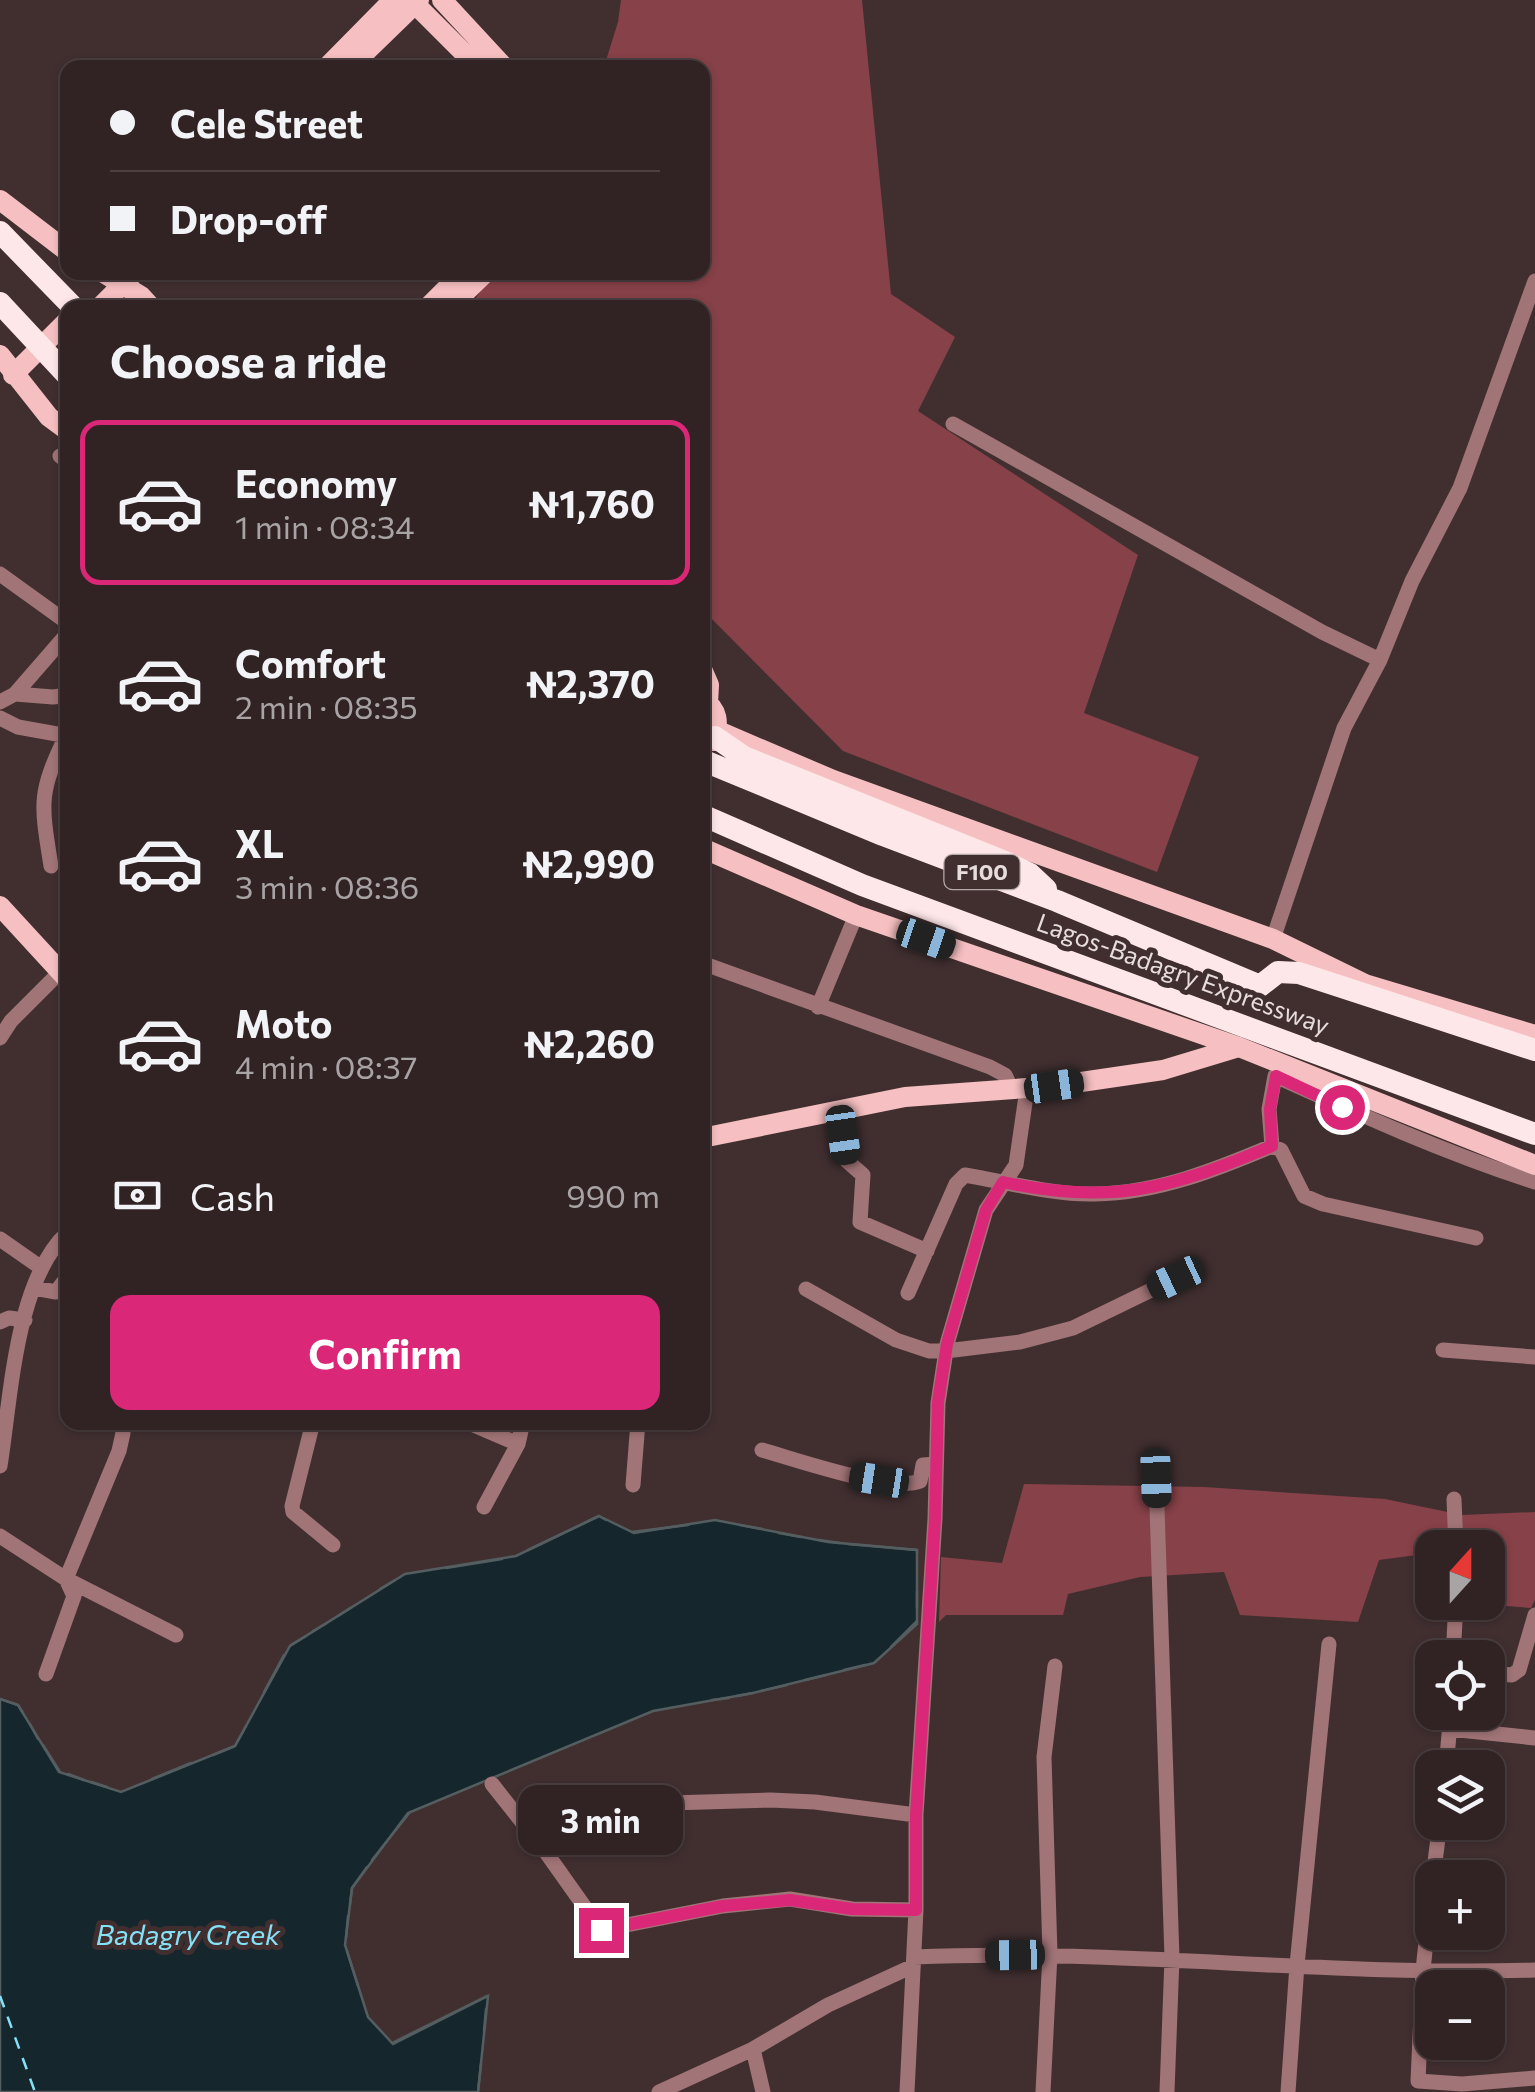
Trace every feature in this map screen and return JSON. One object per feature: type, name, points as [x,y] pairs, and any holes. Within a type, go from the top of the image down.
[{"type":"highway","points":[[0,232],[69,300]]},
{"type":"highway","points":[[0,302],[60,367]]},
{"type":"highway","points":[[710,731],[744,757],[1030,874],[1057,900]]},
{"type":"highway","name":"Lagos-Badagry Expressway","points":[[710,765],[1057,900],[1260,986],[1278,972],[1299,973],[1535,1050]]},
{"type":"highway","name":"Lagos-Badagry Expressway","points":[[710,819],[862,885],[1535,1134]]},
{"type":"highway","points":[[710,834],[842,892],[1003,950],[1034,948]]},
{"type":"main road","points":[[334,60],[393,0]]},
{"type":"main road","points":[[442,0],[498,60]]},
{"type":"main road","points":[[357,60],[415,1],[471,60]]},
{"type":"main road","points":[[0,200],[28,226],[60,247]]},
{"type":"main road","points":[[87,300],[111,280]]},
{"type":"main road","points":[[120,280],[143,300]]},
{"type":"main road","points":[[435,300],[455,280]]},
{"type":"main road","points":[[457,300],[478,280]]},
{"type":"main road","points":[[17,380],[60,329]]},
{"type":"main road","points":[[17,380],[60,345]]},
{"type":"main road","points":[[0,355],[17,380],[60,425]]},
{"type":"main road","points":[[710,709],[718,721],[710,729]]},
{"type":"main road","points":[[710,730],[832,780],[1273,939],[1366,984],[1535,1036]]},
{"type":"main road","name":"Lagos-Badagry Expressway","points":[[710,851],[856,915],[1239,1047],[1478,1154],[1535,1165]]},
{"type":"main road","points":[[0,906],[60,972]]},
{"type":"main road","points":[[1177,1067],[1206,1036]]},
{"type":"main road","points":[[710,1136],[906,1097],[1020,1089],[1177,1067],[1239,1047]]},
{"type":"street","points":[[1273,939],[1344,728],[1460,488],[1535,281]]},
{"type":"street","points":[[953,424],[1322,632],[1380,660]]},
{"type":"street","points":[[0,574],[60,616]]},
{"type":"street","points":[[7,698],[60,642]]},
{"type":"street","points":[[7,698],[60,696]]},
{"type":"street","points":[[1,721],[60,734]]},
{"type":"street","points":[[51,866],[42,804],[44,788],[60,752]]},
{"type":"street","points":[[818,1007],[856,915]]},
{"type":"street","points":[[710,966],[990,1067],[1020,1089],[1016,1164],[986,1210],[946,1351],[938,1402],[916,1816],[916,1910],[907,2092]]},
{"type":"street","points":[[0,1038],[10,1021],[60,979]]},
{"type":"street","points":[[1272,1146],[1270,1109],[1276,1076],[1445,1141]]},
{"type":"street","points":[[840,1110],[846,1161],[863,1175],[860,1222],[927,1250]]},
{"type":"street","points":[[908,1293],[960,1178],[965,1175],[1092,1195],[1126,1192],[1212,1171],[1272,1146],[1281,1150],[1304,1196],[1324,1204],[1476,1238]]},
{"type":"street","points":[[1478,1154],[1535,1182]]},
{"type":"street","points":[[0,1239],[40,1267]]},
{"type":"street","points":[[0,1466],[7,1396],[25,1320],[40,1267],[60,1242]]},
{"type":"street","points":[[806,1289],[896,1340],[929,1351],[946,1351],[1020,1342],[1074,1328],[1176,1278]]},
{"type":"street","points":[[34,1288],[56,1292],[60,1287]]},
{"type":"street","points":[[0,1322],[9,1318],[25,1320]]},
{"type":"street","points":[[1442,1350],[1535,1357]]},
{"type":"street","points":[[46,1674],[74,1596],[66,1579],[119,1452],[122,1430]]},
{"type":"street","points":[[312,1430],[292,1506],[294,1512],[333,1544]]},
{"type":"street","points":[[486,1430],[518,1444]]},
{"type":"street","points":[[484,1507],[522,1430]]},
{"type":"street","points":[[633,1485],[637,1430]]},
{"type":"street","points":[[762,1450],[848,1475],[909,1484],[920,1481],[923,1465],[936,1464]]},
{"type":"street","points":[[1156,1478],[1172,1958],[1167,2092]]},
{"type":"street","points":[[1454,1499],[1456,1530]]},
{"type":"street","points":[[0,1536],[66,1579],[176,1635]]},
{"type":"street","points":[[1505,1674],[1519,1670],[1535,1615]]},
{"type":"street","points":[[1288,2092],[1329,1644]]},
{"type":"street","points":[[1044,2092],[1050,1954],[1044,1757],[1055,1666]]},
{"type":"street","points":[[1495,1730],[1535,1738]]},
{"type":"street","points":[[492,1784],[546,1850],[601,1930],[723,1906],[790,1900],[852,1909],[916,1910]]},
{"type":"street","points":[[601,1805],[770,1800],[916,1816]]},
{"type":"street","points":[[660,2092],[753,2049],[828,2005],[914,1962],[1050,1954],[1423,1970],[1425,1950]]},
{"type":"street","points":[[1505,1970],[1535,1970]]},
{"type":"street","points":[[753,2049],[763,2092]]},
{"type":"street","points":[[1419,2060],[1418,2081],[1462,2088],[1535,2078]]},
{"type":"shaded area","points":[[621,0],[862,0],[891,294],[955,337],[918,411],[1138,555],[1084,713],[1199,757],[1157,872],[843,751],[710,617],[710,300],[475,300],[487,280],[710,280],[710,60],[606,60]]},
{"type":"shaded area","points":[[1024,1484],[1204,1487],[1385,1499],[1462,1515],[1535,1512],[1535,1600],[1531,1608],[1505,1606],[1505,1530],[1415,1530],[1415,1555],[1379,1560],[1358,1622],[1240,1615],[1224,1572],[1140,1577],[1068,1594],[1063,1615],[946,1615],[939,1622],[941,1557],[1002,1563]]},
{"type":"water","name":"Badagry Creek","points":[[599,1516],[634,1533],[715,1520],[828,1542],[917,1550],[917,1624],[874,1663],[753,1693],[653,1711],[408,1813],[352,1888],[345,1945],[368,2017],[393,2044],[488,1996],[478,2092],[0,2092],[0,1699],[18,1705],[59,1772],[121,1792],[235,1746],[290,1646],[405,1574],[516,1556]]},
{"type":"waterway","points":[[528,1550],[599,1516],[606,1520]]},
{"type":"waterway","points":[[632,1532],[688,1525]]},
{"type":"waterway","points":[[740,1525],[762,1529]]},
{"type":"waterway","points":[[779,1533],[801,1537]]},
{"type":"waterway","points":[[819,1540],[840,1543]]},
{"type":"waterway","points":[[848,1544],[917,1553]]},
{"type":"waterway","points":[[446,1568],[502,1559]]},
{"type":"waterway","points":[[380,1589],[395,1580]]},
{"type":"waterway","points":[[917,1591],[917,1608]]},
{"type":"waterway","points":[[338,1616],[352,1607]]},
{"type":"waterway","points":[[891,1647],[917,1621]]},
{"type":"waterway","points":[[313,1631],[327,1623]]},
{"type":"waterway","points":[[291,1645],[306,1636]]},
{"type":"waterway","points":[[264,1692],[284,1655]]},
{"type":"waterway","points":[[844,1670],[865,1665]]},
{"type":"waterway","points":[[805,1680],[826,1675]]},
{"type":"waterway","points":[[761,1691],[787,1685]]},
{"type":"waterway","points":[[737,1696],[753,1693]]},
{"type":"waterway","points":[[712,1700],[729,1698]]},
{"type":"waterway","points":[[0,1699],[18,1705],[23,1713]]},
{"type":"waterway","points":[[30,1724],[38,1739]]},
{"type":"waterway","points":[[213,1755],[235,1746],[246,1726]]},
{"type":"waterway","points":[[43,1745],[60,1772]]},
{"type":"waterway","points":[[152,1779],[191,1763]]},
{"type":"waterway","points":[[68,1774],[84,1780]]},
{"type":"waterway","points":[[91,1782],[107,1787]]},
{"type":"waterway","points":[[372,1860],[410,1812]]},
{"type":"waterway","points":[[350,1904],[352,1888],[367,1867]]},
{"type":"waterway","points":[[346,1938],[348,1916]]},
{"type":"waterway","points":[[347,1951],[358,1986]]},
{"type":"waterway","points":[[392,2043],[487,1996]]},
{"type":"waterway","points":[[484,2031],[486,2009]]},
{"type":"waterway","points":[[478,2092],[481,2064]]},
{"type":"ferry route","points":[[0,1996],[35,2092]]},
{"type":"route","points":[[601,1930],[757,1902],[790,1900],[852,1909],[916,1910],[916,1816],[935,1519],[938,1402],[947,1344],[986,1210],[1003,1182],[1092,1195],[1126,1192],[1212,1171],[1272,1146],[1270,1109],[1276,1076],[1342,1107]]}]
